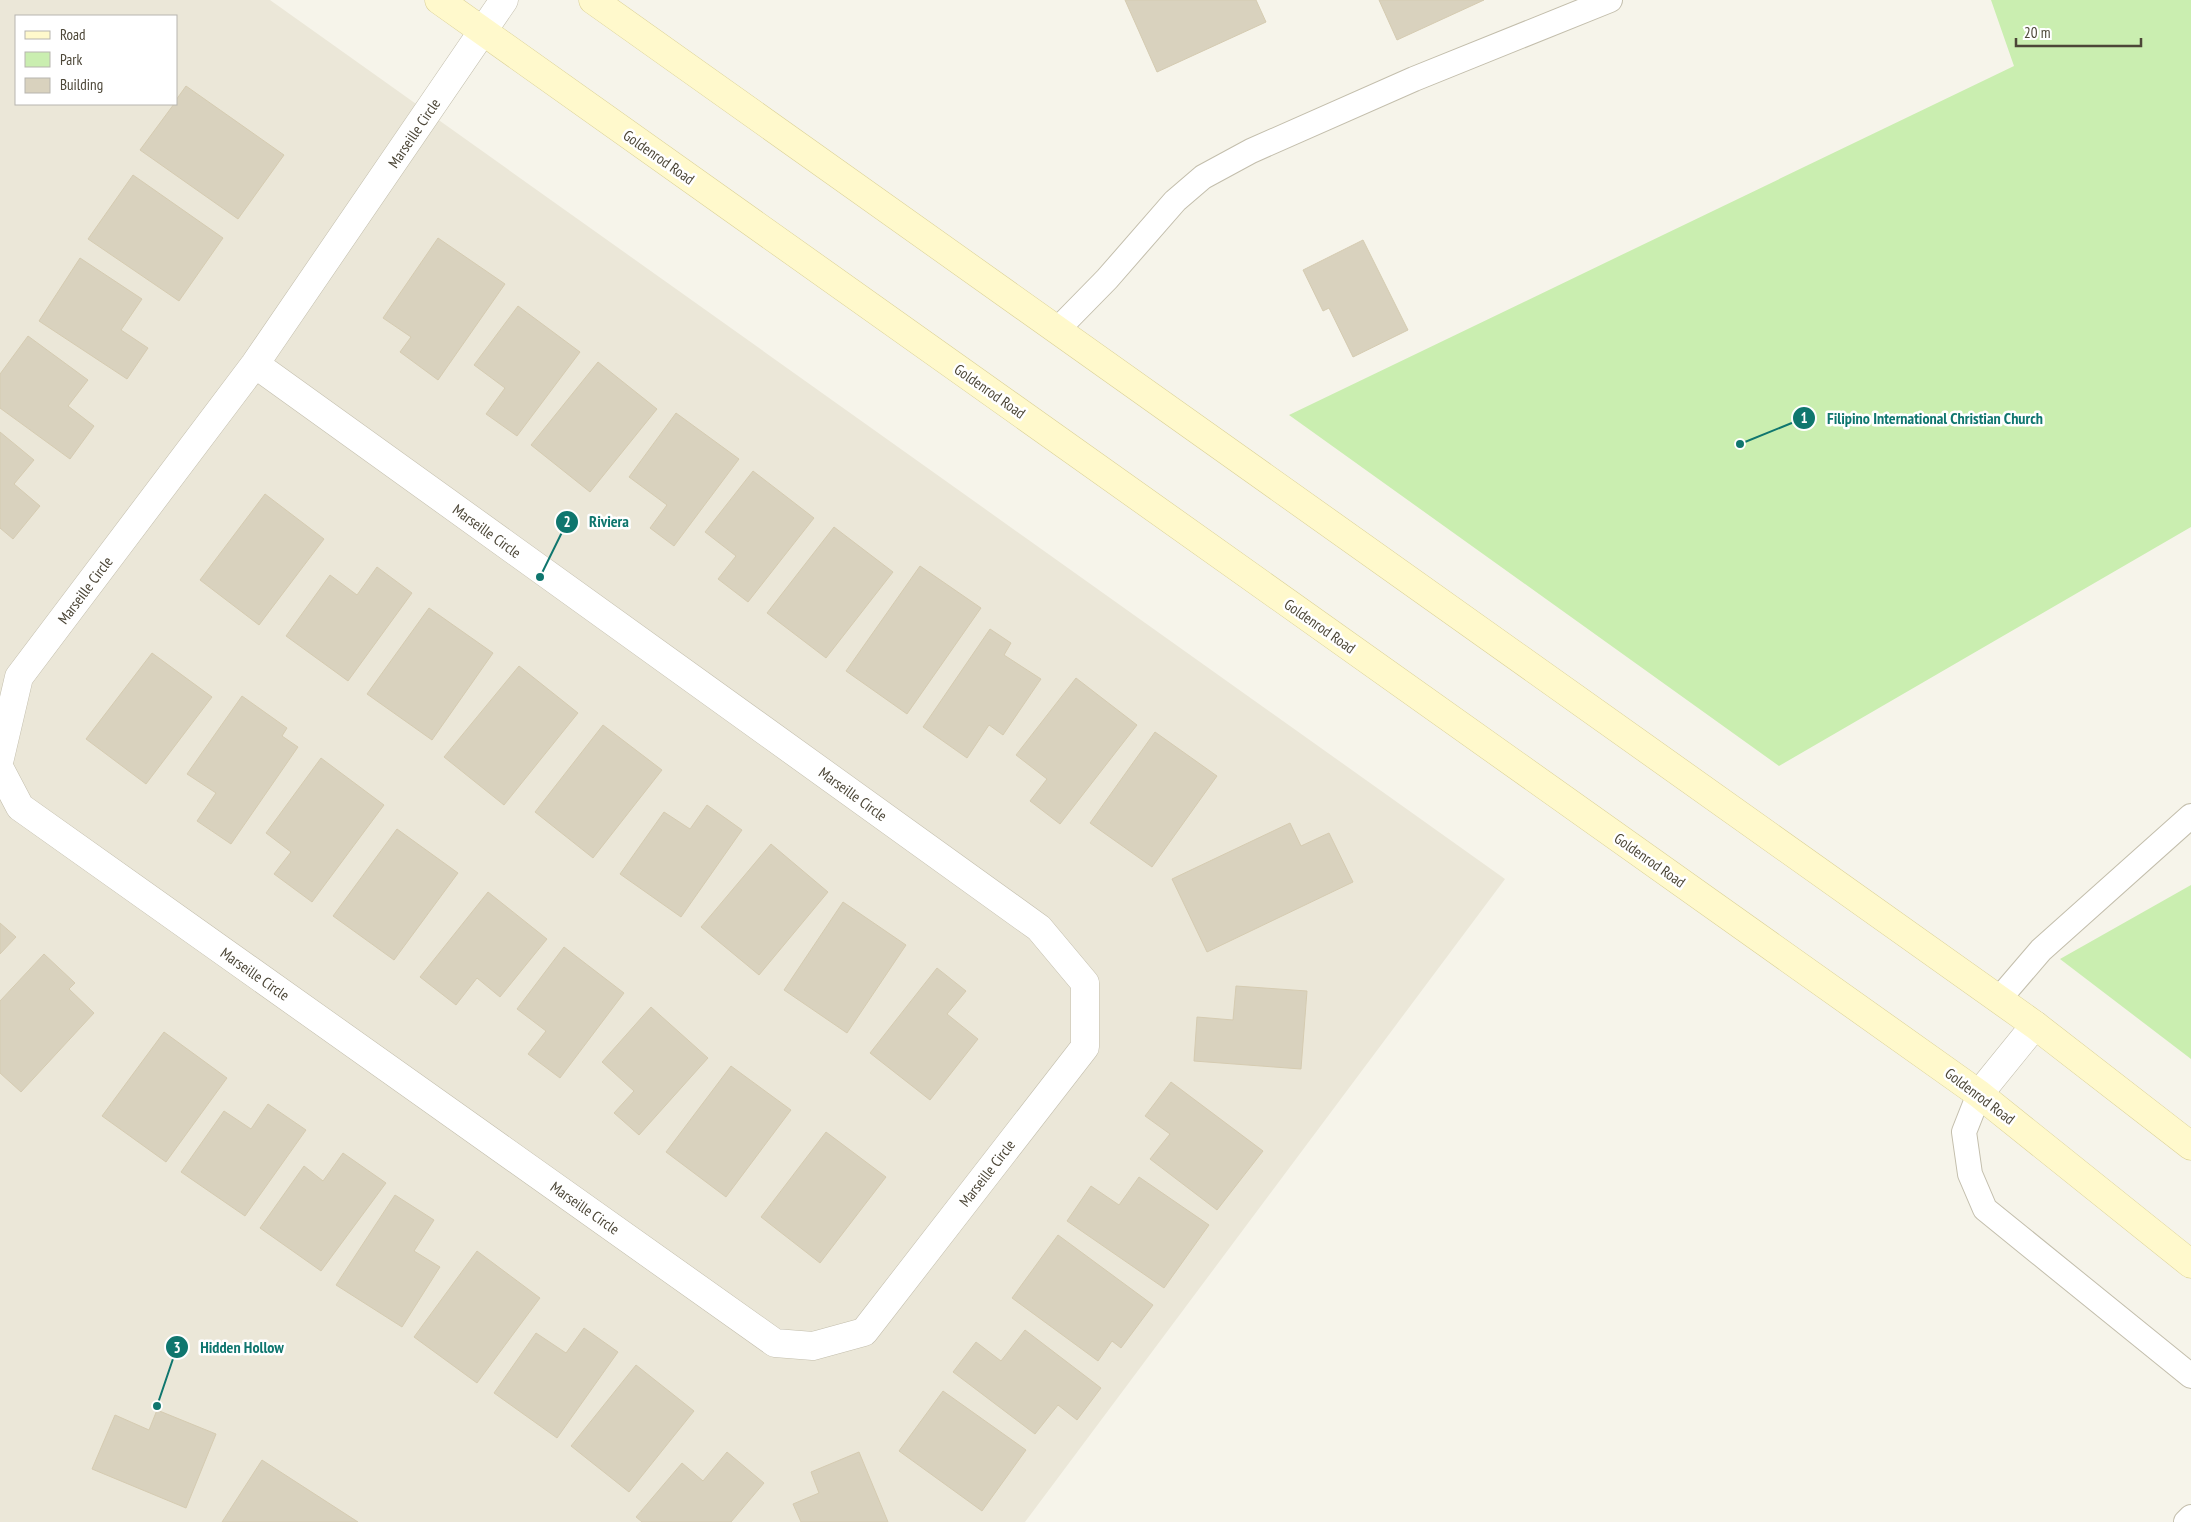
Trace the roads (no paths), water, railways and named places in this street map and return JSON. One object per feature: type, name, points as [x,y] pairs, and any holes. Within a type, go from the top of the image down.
[{"type":"main road","name":"Goldenrod Road","points":[[439,0],[1980,1094],[2191,1264]]},
{"type":"main road","points":[[593,0],[1999,999],[2191,1146]]},
{"type":"street","name":"Marseille Circle","points":[[0,758],[19,677],[255,364],[504,0]]},
{"type":"street","name":"Marseille Circle","points":[[0,769],[20,807],[775,1343],[813,1346],[864,1332],[1085,1047],[1085,983],[1039,928],[255,364]]},
{"type":"street","points":[[1980,1094],[2035,1025]]},
{"type":"lane","points":[[1057,330],[1107,279],[1175,201],[1203,177],[1250,151],[1575,7],[1610,0]]},
{"type":"lane","points":[[1999,999],[2041,950],[2191,816]]},
{"type":"lane","points":[[1980,1094],[1964,1132],[1970,1174],[1985,1209],[2191,1376]]},
{"type":"lane","points":[[2186,1522],[2191,1517]]},
{"type":"place","name":"Filipino International Christian Church","points":[[1740,444]]},
{"type":"place","name":"Riviera","points":[[540,577]]},
{"type":"place","name":"Hidden Hollow","points":[[157,1406]]}]
